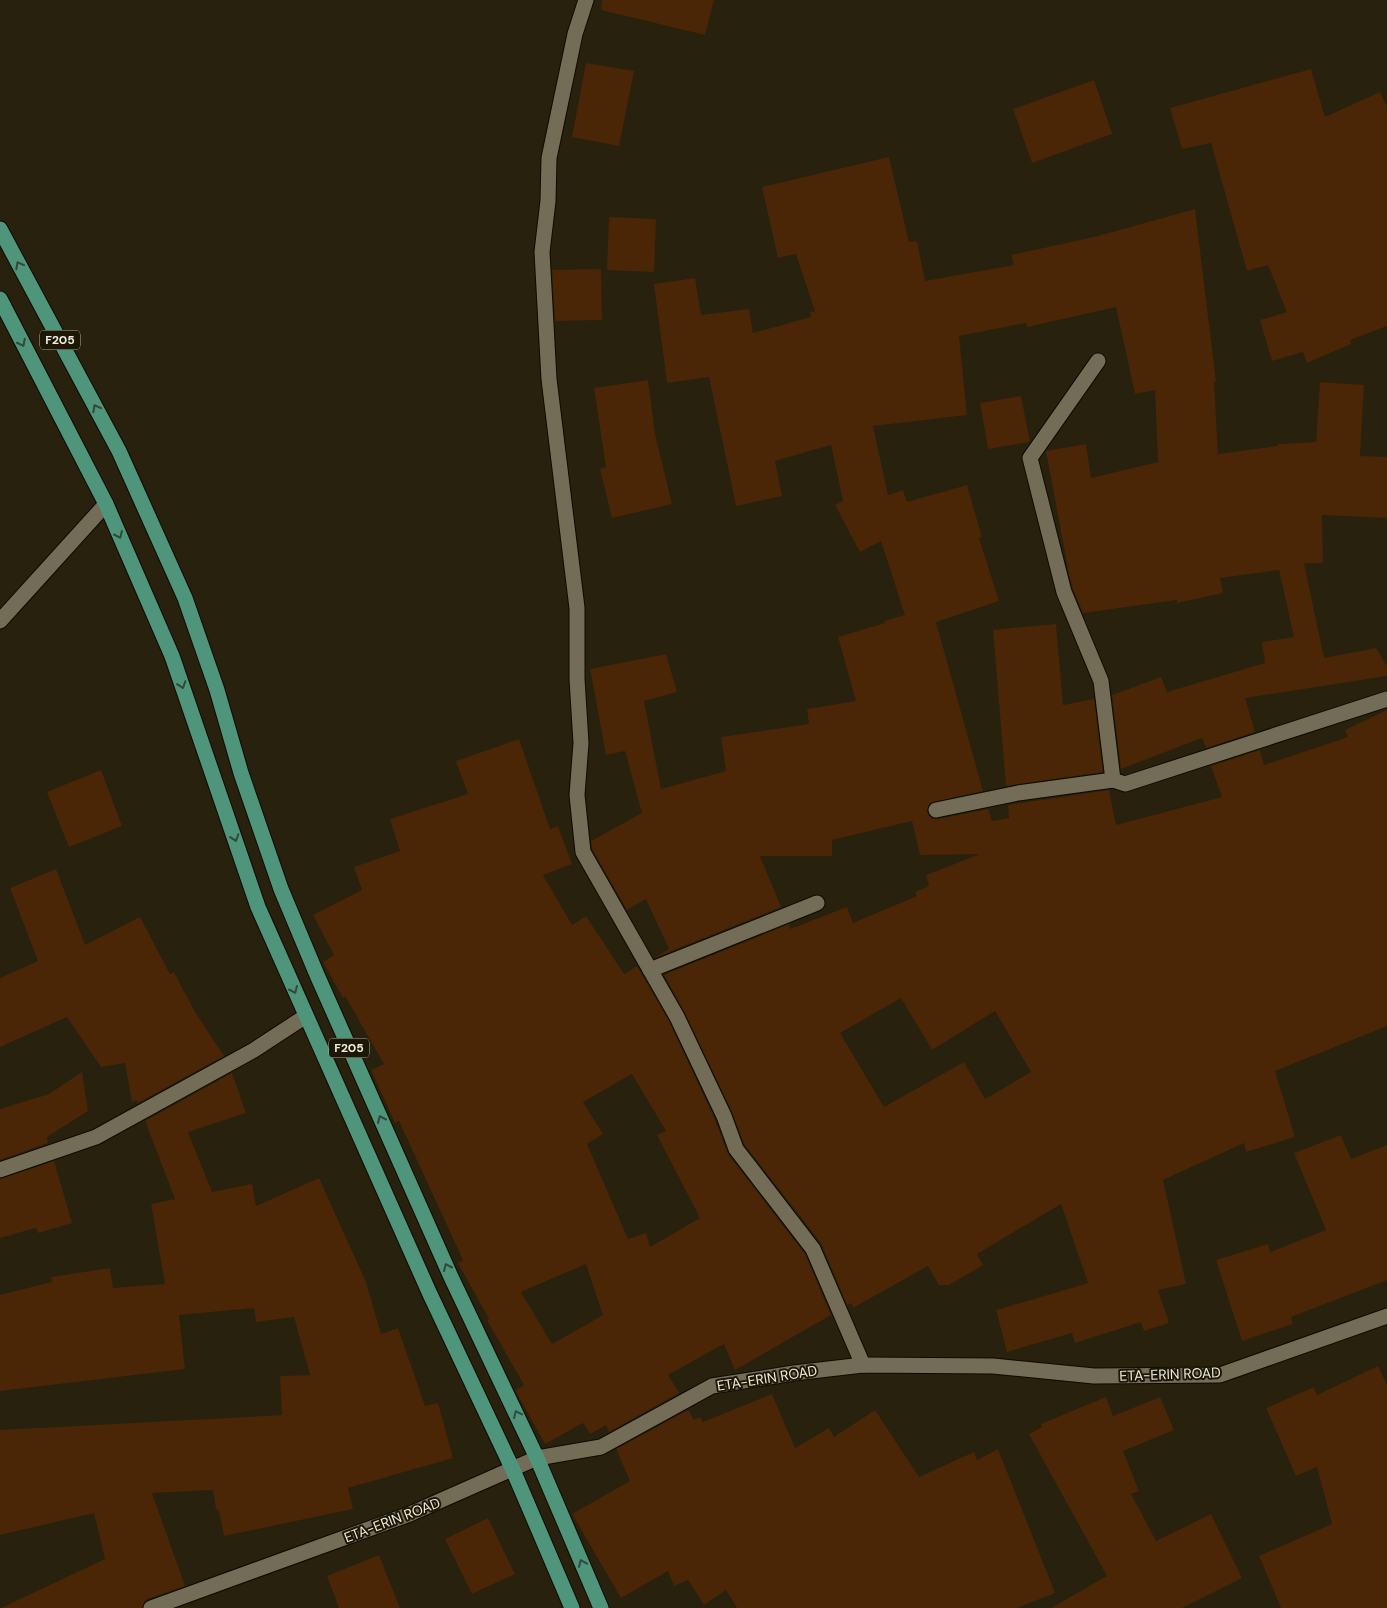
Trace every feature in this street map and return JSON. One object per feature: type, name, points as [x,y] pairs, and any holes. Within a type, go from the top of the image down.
[{"type":"main road","name":"F205","points":[[0,229],[131,474],[185,598],[217,690],[241,773],[278,880],[316,975],[452,1277],[538,1458],[601,1608]]},
{"type":"main road","name":"F205","points":[[0,300],[102,497],[172,656],[258,908],[429,1292],[513,1470],[572,1608]]},
{"type":"street","points":[[586,0],[576,34],[549,158],[548,201],[542,252],[549,379],[577,608],[577,679],[581,743],[577,795],[583,852],[677,1017],[724,1116],[736,1149],[814,1250],[863,1365]]},
{"type":"street","points":[[1098,361],[1030,458],[1064,592],[1101,680],[1113,780]]},
{"type":"street","points":[[0,621],[102,497]]},
{"type":"street","points":[[936,810],[1018,793],[1113,780],[1125,784],[1387,699]]},
{"type":"street","points":[[650,970],[816,903]]},
{"type":"street","points":[[0,1170],[96,1137],[254,1050],[306,1016]]},
{"type":"street","name":"ETA-ERIN ROAD","points":[[151,1608],[410,1514],[538,1458],[601,1447],[712,1386],[794,1373],[863,1365],[993,1366],[1094,1376],[1220,1375],[1387,1316]]},
{"type":"building","points":[[602,0],[714,0],[705,35],[601,10]]},
{"type":"building","points":[[586,63],[634,71],[619,146],[572,137]]},
{"type":"building","points":[[1311,69],[1325,117],[1380,92],[1387,107],[1387,326],[1350,340],[1351,344],[1307,363],[1303,352],[1272,361],[1260,320],[1287,312],[1268,265],[1247,271],[1211,143],[1182,149],[1170,108]]},
{"type":"building","points":[[1094,80],[1112,134],[1032,163],[1013,109]]},
{"type":"building","points":[[889,157],[909,242],[917,241],[925,281],[1014,265],[1011,255],[1098,236],[1195,209],[1216,382],[1214,382],[1218,454],[1278,446],[1278,444],[1316,442],[1320,382],[1364,385],[1360,456],[1387,457],[1387,518],[1322,515],[1323,563],[1304,563],[1324,658],[1376,648],[1387,666],[1387,676],[1245,698],[1255,732],[1206,748],[1202,738],[1121,769],[1112,695],[1161,677],[1167,692],[1265,663],[1262,642],[1294,637],[1279,570],[1220,578],[1223,593],[1177,603],[1177,600],[1083,613],[1069,574],[1046,451],[1086,444],[1091,478],[1158,462],[1155,390],[1135,394],[1116,307],[1027,327],[1026,323],[959,336],[967,415],[873,426],[888,495],[903,490],[907,502],[967,485],[982,537],[979,538],[999,601],[936,622],[983,791],[930,803],[927,811],[933,819],[988,809],[992,821],[1009,818],[1008,805],[1109,790],[1116,825],[1222,797],[1211,766],[1260,750],[1264,765],[1348,737],[1345,730],[1387,710],[1387,1026],[1275,1071],[1295,1137],[1246,1152],[1244,1143],[1163,1180],[1186,1284],[1158,1290],[1169,1323],[1144,1331],[1141,1322],[1075,1343],[1072,1333],[1007,1352],[996,1310],[1088,1283],[1061,1204],[977,1254],[983,1265],[949,1285],[939,1285],[928,1266],[853,1308],[851,1303],[847,1305],[821,1243],[744,1144],[732,1112],[685,1013],[664,975],[789,924],[790,929],[847,907],[853,923],[917,896],[915,892],[929,886],[926,875],[980,854],[920,855],[912,821],[832,840],[832,856],[760,856],[781,907],[654,958],[669,949],[646,899],[627,910],[592,849],[591,841],[642,813],[625,751],[606,755],[590,669],[666,654],[677,692],[644,701],[661,789],[726,771],[721,737],[809,724],[807,709],[856,701],[838,637],[905,615],[881,541],[860,552],[835,505],[843,501],[831,445],[775,461],[782,496],[736,506],[709,377],[667,383],[654,284],[695,278],[701,315],[749,309],[753,333],[811,317],[810,312],[815,311],[796,254],[778,258],[762,187]],"holes":[[[901,998],[932,1050],[995,1011],[1031,1072],[985,1099],[964,1062],[884,1107],[840,1033]]]},
{"type":"building","points":[[609,217],[656,219],[654,272],[607,270]]},
{"type":"building","points":[[601,269],[602,320],[555,321],[552,270]]},
{"type":"building","points":[[648,380],[655,434],[672,504],[612,518],[600,469],[606,467],[594,388]]},
{"type":"building","points":[[1021,396],[1030,442],[988,449],[980,403]]},
{"type":"building","points":[[1056,624],[1063,705],[1094,699],[1103,772],[1006,786],[993,630]]},
{"type":"building","points":[[519,739],[550,829],[558,826],[572,864],[543,875],[572,925],[586,916],[624,974],[637,966],[669,1021],[715,1120],[728,1154],[805,1254],[831,1315],[735,1370],[724,1344],[668,1375],[679,1393],[609,1432],[606,1425],[590,1434],[583,1423],[545,1444],[515,1390],[524,1385],[487,1320],[489,1319],[458,1263],[463,1260],[399,1121],[395,1123],[371,1070],[384,1064],[323,962],[334,955],[313,915],[362,890],[354,867],[400,851],[390,819],[468,794],[456,761]],"holes":[[[632,1074],[666,1131],[657,1135],[700,1218],[650,1247],[646,1233],[628,1239],[587,1144],[603,1134],[583,1102]],[[586,1264],[603,1315],[552,1344],[521,1292]]]},
{"type":"building","points":[[101,770],[122,826],[69,847],[47,792]]},
{"type":"building","points":[[56,869],[85,945],[140,917],[170,974],[174,972],[195,1012],[224,1056],[138,1103],[136,1100],[132,1102],[125,1063],[101,1067],[67,1017],[0,1047],[0,978],[38,961],[10,888]]},
{"type":"building","points":[[82,1072],[88,1111],[47,1137],[48,1143],[0,1160],[0,1109],[49,1094]]},
{"type":"building","points":[[232,1073],[246,1113],[188,1132],[212,1192],[252,1184],[256,1206],[319,1178],[366,1282],[381,1334],[398,1328],[425,1406],[438,1403],[453,1458],[348,1488],[353,1509],[224,1536],[219,1511],[216,1509],[213,1490],[152,1493],[185,1586],[147,1599],[142,1608],[1,1608],[105,1559],[94,1513],[0,1535],[0,1430],[282,1415],[280,1376],[310,1375],[294,1317],[256,1322],[254,1308],[179,1315],[185,1369],[0,1391],[0,1295],[52,1282],[51,1277],[110,1268],[113,1288],[165,1284],[151,1204],[175,1199],[145,1121]]},
{"type":"building","points":[[1341,1135],[1351,1159],[1387,1145],[1387,1280],[1291,1317],[1293,1324],[1242,1341],[1216,1260],[1268,1244],[1270,1252],[1326,1230],[1294,1153]]},
{"type":"building","points":[[54,1161],[72,1223],[38,1233],[36,1228],[0,1238],[0,1179]]},
{"type":"building","points":[[1378,1366],[1387,1385],[1387,1608],[1281,1608],[1259,1556],[1332,1524],[1317,1467],[1296,1476],[1266,1408],[1314,1387],[1317,1395]]},
{"type":"building","points":[[772,1394],[795,1448],[829,1428],[834,1437],[875,1410],[919,1477],[974,1452],[977,1460],[998,1449],[1055,1593],[1017,1608],[737,1608],[726,1590],[704,1605],[688,1580],[674,1586],[668,1571],[621,1598],[572,1514],[630,1481],[616,1449],[688,1410],[694,1420],[700,1417],[703,1422]]},
{"type":"building","points":[[1106,1397],[1113,1416],[1160,1397],[1174,1430],[1123,1451],[1139,1491],[1131,1494],[1156,1541],[1211,1514],[1242,1578],[1182,1608],[1051,1608],[1107,1576],[1029,1434],[1042,1427],[1041,1424]]},
{"type":"building","points":[[488,1518],[515,1574],[472,1594],[445,1539]]},
{"type":"building","points":[[379,1555],[400,1608],[339,1608],[327,1576]]}]
